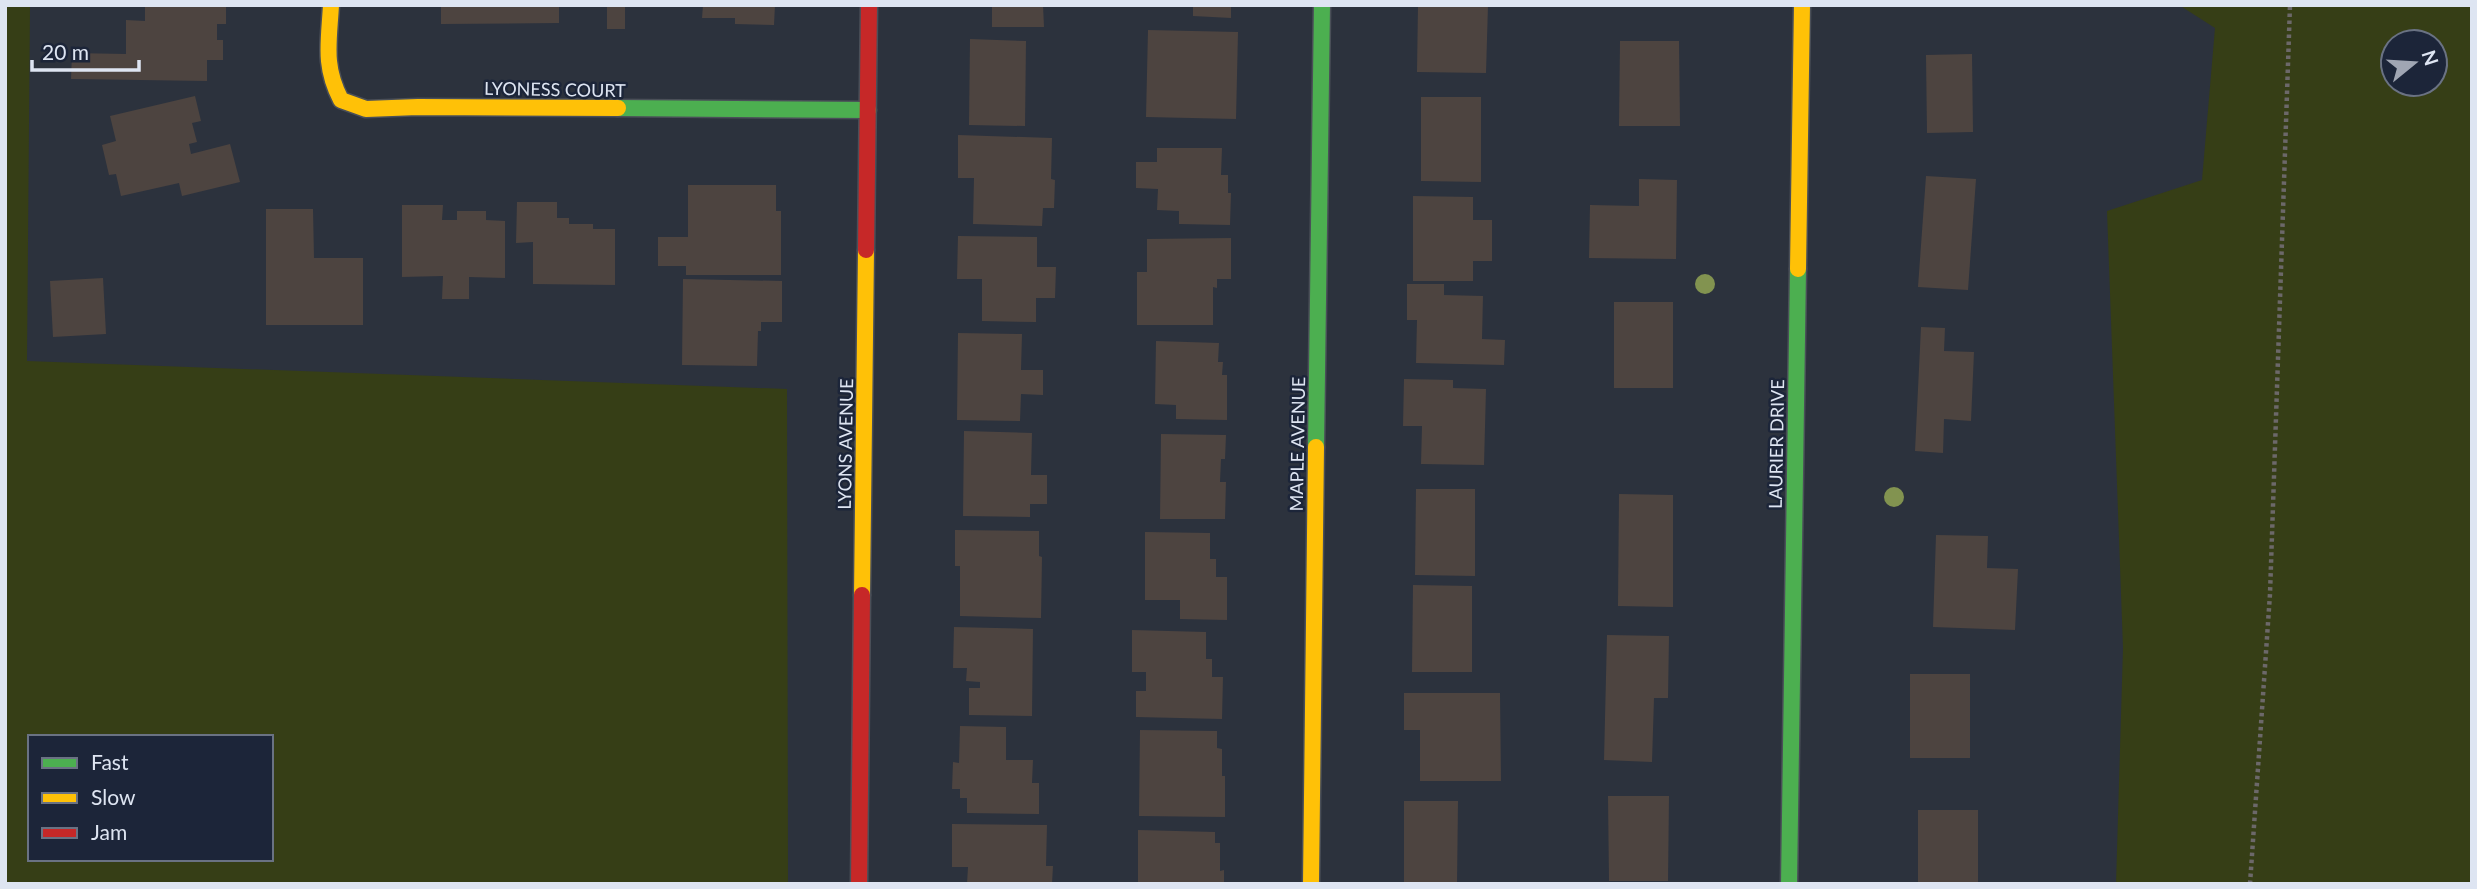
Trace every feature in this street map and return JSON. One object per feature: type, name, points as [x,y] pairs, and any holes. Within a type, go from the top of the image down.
[{"type":"street","name":"LYONESS COURT","points":[[331,5],[328,58],[331,80],[341,100],[366,109],[432,107],[868,110]]},
{"type":"street","name":"LYONS AVENUE","points":[[859,884],[869,5]]},
{"type":"street","name":"MAPLE AVENUE","points":[[1311,884],[1322,5]]},
{"type":"street","name":"LAURIER DRIVE","points":[[1789,884],[1802,5]]},
{"type":"path","points":[[2250,884],[2270,594],[2290,5]]},
{"type":"green space","points":[[5,5],[30,5],[27,361],[787,389],[788,884],[5,884]]},
{"type":"green space","points":[[2179,5],[2472,5],[2472,884],[2116,884],[2123,648],[2107,211],[2202,180],[2215,28]]},
{"type":"building","points":[[145,5],[226,5],[226,24],[217,24],[217,40],[223,40],[223,60],[207,60],[207,81],[71,79],[72,53],[126,54],[126,20],[145,21]]},
{"type":"building","points":[[441,5],[559,5],[559,23],[441,24]]},
{"type":"building","points":[[607,5],[625,5],[625,29],[607,29]]},
{"type":"building","points":[[703,5],[775,5],[774,25],[735,24],[735,18],[702,18]]},
{"type":"building","points":[[992,5],[1043,5],[1044,27],[992,27]]},
{"type":"building","points":[[1193,5],[1231,5],[1231,18],[1193,16]]},
{"type":"building","points":[[1418,5],[1488,5],[1486,73],[1417,72]]},
{"type":"building","points":[[1148,30],[1238,32],[1236,119],[1146,117]]},
{"type":"building","points":[[970,39],[1026,41],[1025,126],[969,125]]},
{"type":"building","points":[[1620,41],[1679,41],[1680,126],[1619,126]]},
{"type":"building","points":[[1972,54],[1973,132],[1927,133],[1926,55]]},
{"type":"building","points":[[195,96],[201,121],[192,123],[197,142],[189,144],[191,154],[230,144],[240,182],[182,196],[179,183],[121,196],[116,174],[109,175],[102,145],[116,141],[110,116]]},
{"type":"building","points":[[1421,97],[1481,97],[1481,182],[1421,181]]},
{"type":"building","points":[[958,135],[1052,138],[1051,179],[1055,180],[1054,208],[1043,208],[1042,226],[973,224],[974,178],[958,178]]},
{"type":"building","points":[[1157,148],[1222,148],[1221,175],[1228,175],[1228,193],[1231,193],[1230,225],[1179,224],[1179,211],[1157,210],[1158,189],[1136,188],[1136,162],[1157,162]]},
{"type":"building","points":[[1926,176],[1976,179],[1968,290],[1918,287]]},
{"type":"building","points":[[1639,179],[1677,180],[1676,259],[1589,258],[1590,205],[1639,206]]},
{"type":"building","points":[[688,185],[776,185],[776,211],[781,211],[781,275],[686,275],[686,266],[658,266],[658,237],[688,237]]},
{"type":"building","points":[[1413,196],[1473,197],[1473,220],[1492,220],[1492,261],[1473,261],[1473,281],[1413,281]]},
{"type":"building","points":[[517,202],[557,202],[557,218],[569,218],[569,224],[593,224],[593,229],[615,229],[615,285],[533,284],[533,242],[516,243]]},
{"type":"building","points":[[402,205],[443,205],[442,220],[457,220],[457,211],[486,211],[486,220],[505,221],[505,278],[469,277],[469,299],[442,299],[443,276],[402,277]]},
{"type":"building","points":[[266,209],[313,209],[314,258],[363,258],[363,325],[266,325]]},
{"type":"building","points":[[958,236],[1037,237],[1037,267],[1056,267],[1055,298],[1036,298],[1036,322],[982,321],[982,279],[957,279]]},
{"type":"building","points":[[1231,238],[1231,279],[1217,279],[1217,288],[1213,287],[1213,325],[1137,325],[1137,272],[1147,272],[1147,239]]},
{"type":"building","points":[[103,278],[106,334],[53,337],[50,281]]},
{"type":"building","points":[[683,279],[782,281],[782,322],[761,322],[761,331],[758,331],[757,366],[682,365]]},
{"type":"building","points":[[1407,284],[1444,284],[1444,295],[1483,296],[1482,339],[1505,340],[1504,365],[1416,363],[1417,320],[1407,320]]},
{"type":"building","points":[[1614,302],[1673,302],[1673,388],[1614,388]]},
{"type":"building","points":[[1921,327],[1945,328],[1944,351],[1974,352],[1971,421],[1944,419],[1943,453],[1915,451]]},
{"type":"building","points":[[958,333],[1022,334],[1021,370],[1043,370],[1043,395],[1021,394],[1020,421],[957,420]]},
{"type":"building","points":[[1156,341],[1219,343],[1218,362],[1223,362],[1222,375],[1227,375],[1227,420],[1176,419],[1176,405],[1155,404]]},
{"type":"building","points":[[1404,379],[1453,380],[1453,388],[1486,389],[1484,465],[1421,464],[1422,426],[1403,426]]},
{"type":"building","points":[[964,431],[1032,433],[1031,475],[1047,475],[1047,504],[1030,504],[1030,517],[963,516]]},
{"type":"building","points":[[1161,434],[1226,435],[1220,482],[1226,482],[1225,519],[1160,519]]},
{"type":"building","points":[[1416,489],[1475,489],[1475,576],[1415,575]]},
{"type":"building","points":[[1619,494],[1673,495],[1673,607],[1618,606]]},
{"type":"building","points":[[955,530],[1039,531],[1039,556],[1042,557],[1041,618],[960,616],[960,566],[955,566]]},
{"type":"building","points":[[1145,532],[1210,533],[1210,559],[1216,559],[1216,577],[1227,577],[1227,620],[1180,619],[1180,600],[1145,600]]},
{"type":"building","points":[[1936,535],[1988,536],[1987,568],[2018,569],[2015,630],[1933,627]]},
{"type":"building","points":[[1413,585],[1472,586],[1472,672],[1412,672]]},
{"type":"building","points":[[954,627],[1033,629],[1032,716],[969,715],[969,688],[980,688],[980,682],[966,681],[967,668],[953,668]]},
{"type":"building","points":[[1132,630],[1206,632],[1206,659],[1212,659],[1212,677],[1223,677],[1222,719],[1136,717],[1136,691],[1146,691],[1146,672],[1132,672]]},
{"type":"building","points":[[1607,635],[1669,636],[1668,698],[1654,698],[1652,762],[1604,760]]},
{"type":"building","points":[[1910,674],[1970,674],[1970,758],[1910,758]]},
{"type":"building","points":[[1404,693],[1500,693],[1501,781],[1420,781],[1420,730],[1404,730]]},
{"type":"building","points":[[960,726],[1006,727],[1006,760],[1033,760],[1032,783],[1039,783],[1039,814],[967,813],[967,798],[960,798],[960,789],[952,789],[953,762],[959,763]]},
{"type":"building","points":[[1140,730],[1217,731],[1217,748],[1222,749],[1222,776],[1225,776],[1225,817],[1139,816]]},
{"type":"building","points":[[1608,796],[1669,796],[1668,881],[1609,881]]},
{"type":"building","points":[[1404,801],[1458,801],[1457,884],[1404,884]]},
{"type":"building","points":[[1918,810],[1978,810],[1978,884],[1918,884]]},
{"type":"building","points":[[952,824],[1047,825],[1046,866],[1053,866],[1052,884],[967,884],[968,867],[952,867]]},
{"type":"building","points":[[1138,830],[1215,832],[1215,843],[1220,843],[1220,871],[1224,870],[1224,884],[1138,884]]},
{"type":"traffic: fast","points":[[1316,447],[1322,5]]},
{"type":"traffic: fast","points":[[618,108],[868,110]]},
{"type":"traffic: fast","points":[[1789,884],[1798,269]]},
{"type":"traffic: slow","points":[[331,5],[328,54],[335,88],[341,100],[366,109],[618,108]]},
{"type":"traffic: slow","points":[[1798,269],[1802,5]]},
{"type":"traffic: slow","points":[[862,595],[866,250]]},
{"type":"traffic: slow","points":[[1311,884],[1316,447]]},
{"type":"traffic: jam","points":[[866,250],[869,5]]},
{"type":"traffic: jam","points":[[859,884],[862,595]]}]
